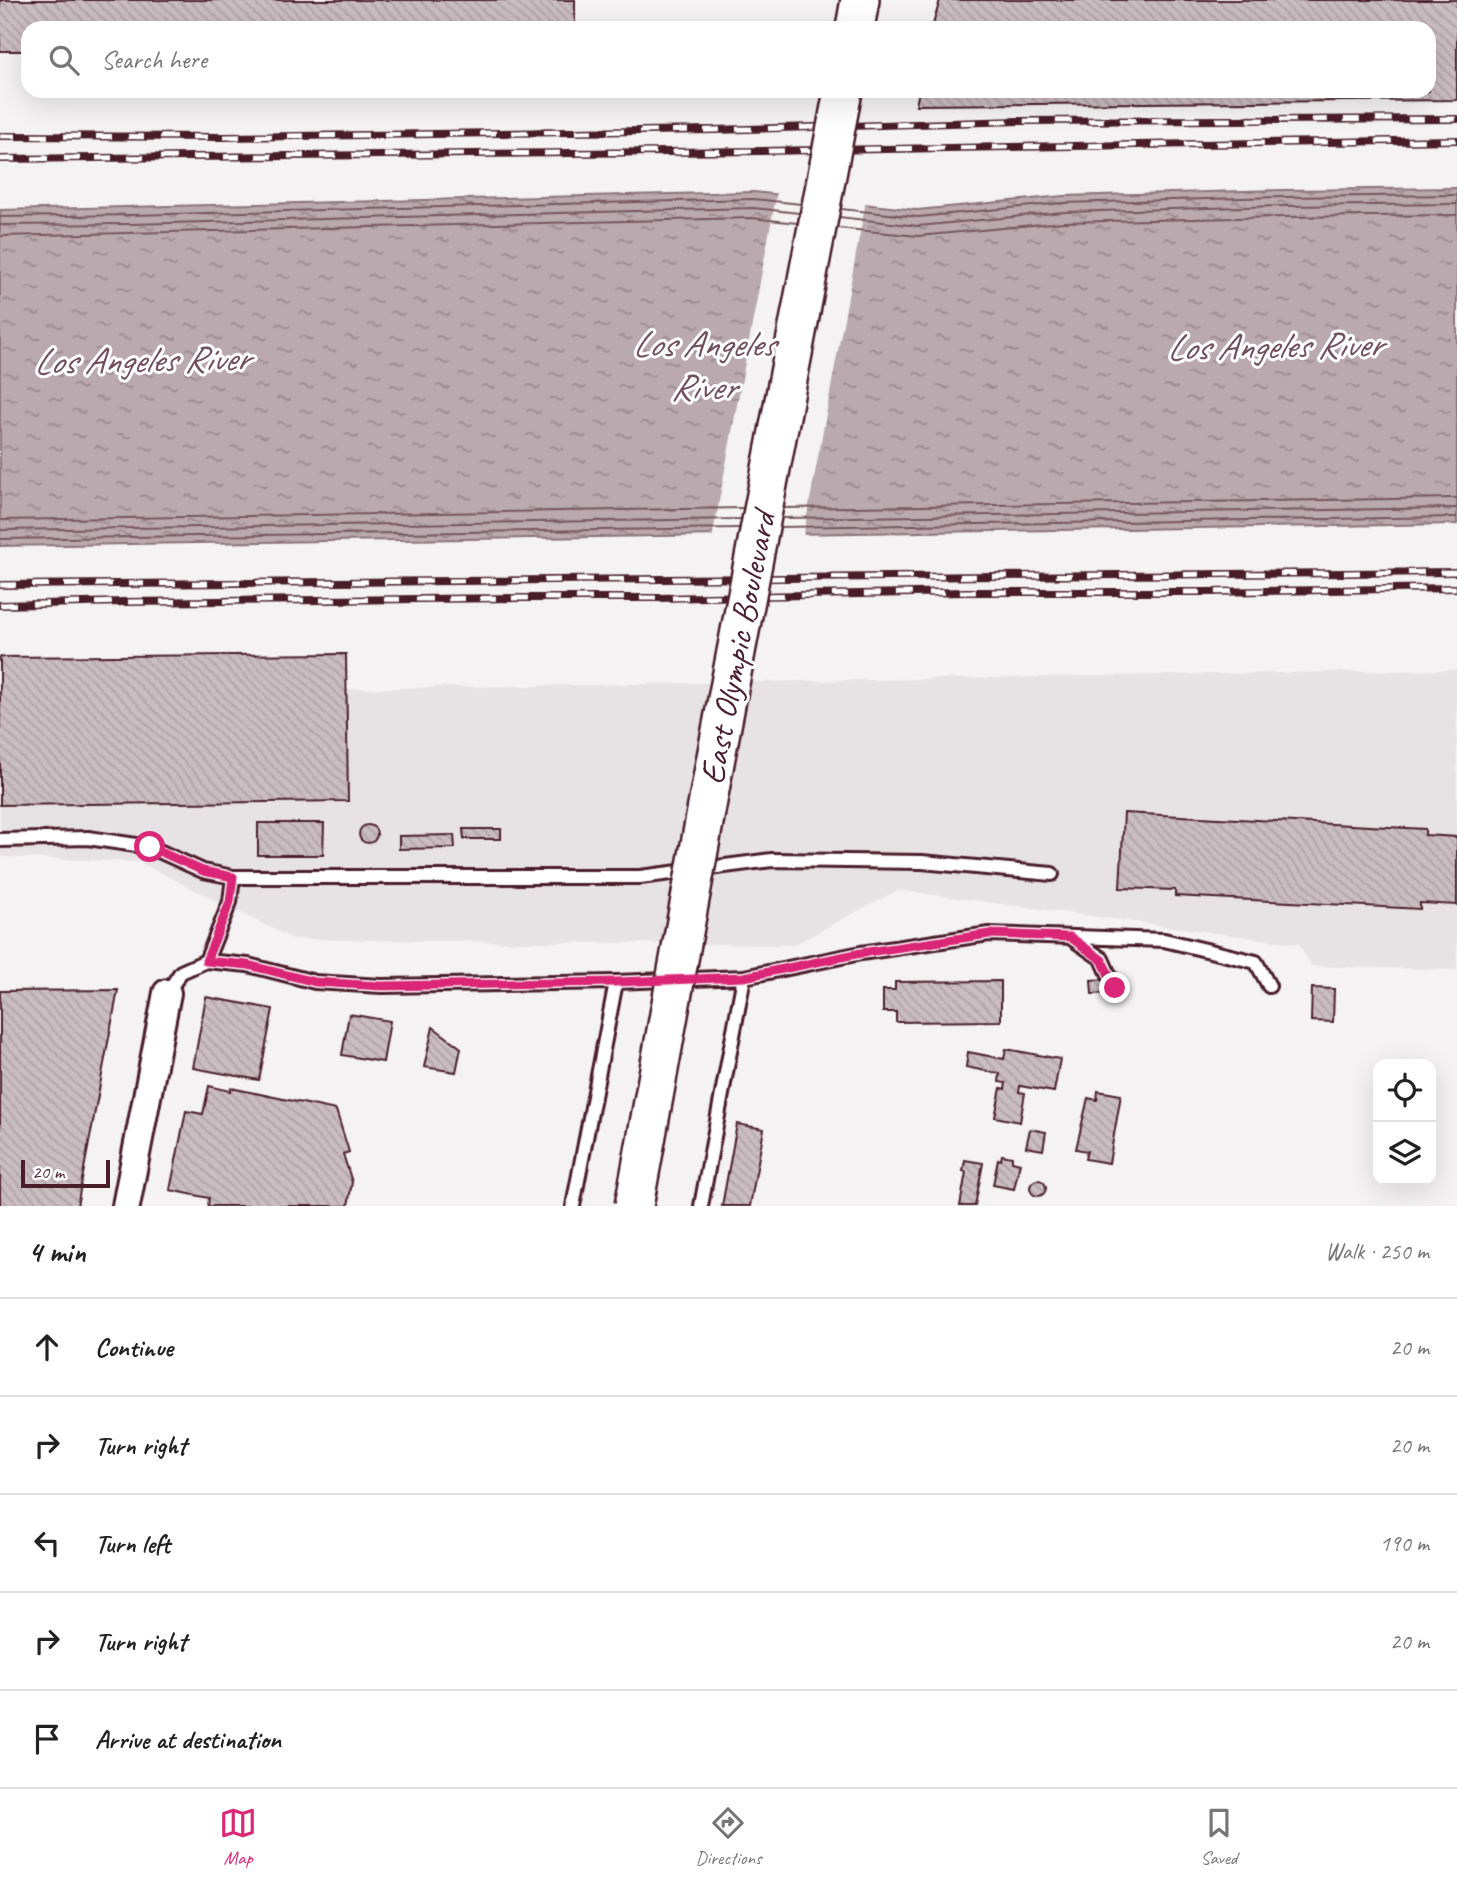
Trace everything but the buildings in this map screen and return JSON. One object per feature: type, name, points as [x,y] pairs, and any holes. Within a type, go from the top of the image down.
[{"type":"main road","points":[[856,21],[860,0]]},
{"type":"main road","name":"East Olympic Boulevard","points":[[634,1206],[716,757],[842,98]]},
{"type":"street","points":[[126,1206],[167,993]]},
{"type":"lane","points":[[0,840],[88,838],[150,847],[203,871],[233,877],[640,877],[772,860],[922,862],[1052,874]]},
{"type":"lane","points":[[206,961],[230,902],[233,877]]},
{"type":"lane","points":[[167,993],[181,972],[206,961],[248,965],[315,982],[381,986],[616,982],[744,977],[861,953],[989,934],[1164,940],[1256,962],[1269,986]]},
{"type":"lane","points":[[1070,937],[1102,960],[1115,988]]},
{"type":"lane","points":[[701,1206],[744,977]]},
{"type":"lane","points":[[573,1206],[616,982]]},
{"type":"shaded area","points":[[1457,670],[1457,970],[1311,966],[1299,944],[898,890],[793,945],[293,939],[139,862],[0,857],[0,695]]},
{"type":"water","name":"Los Angeles River","points":[[1457,188],[1457,524],[0,546],[0,210],[754,192],[917,210],[1063,196]]},
{"type":"pier","points":[[777,191],[866,201],[803,537],[712,539]]},
{"type":"railway","points":[[0,136],[225,137],[714,130],[1019,121],[1457,119]]},
{"type":"railway","points":[[0,159],[1457,140]]},
{"type":"railway","points":[[0,585],[1457,572]]},
{"type":"railway","points":[[0,605],[1457,588]]},
{"type":"route","points":[[150,847],[203,871],[233,877],[230,902],[206,961],[248,965],[315,982],[381,986],[744,977],[861,953],[989,934],[1070,937],[1102,960],[1115,988]]}]
